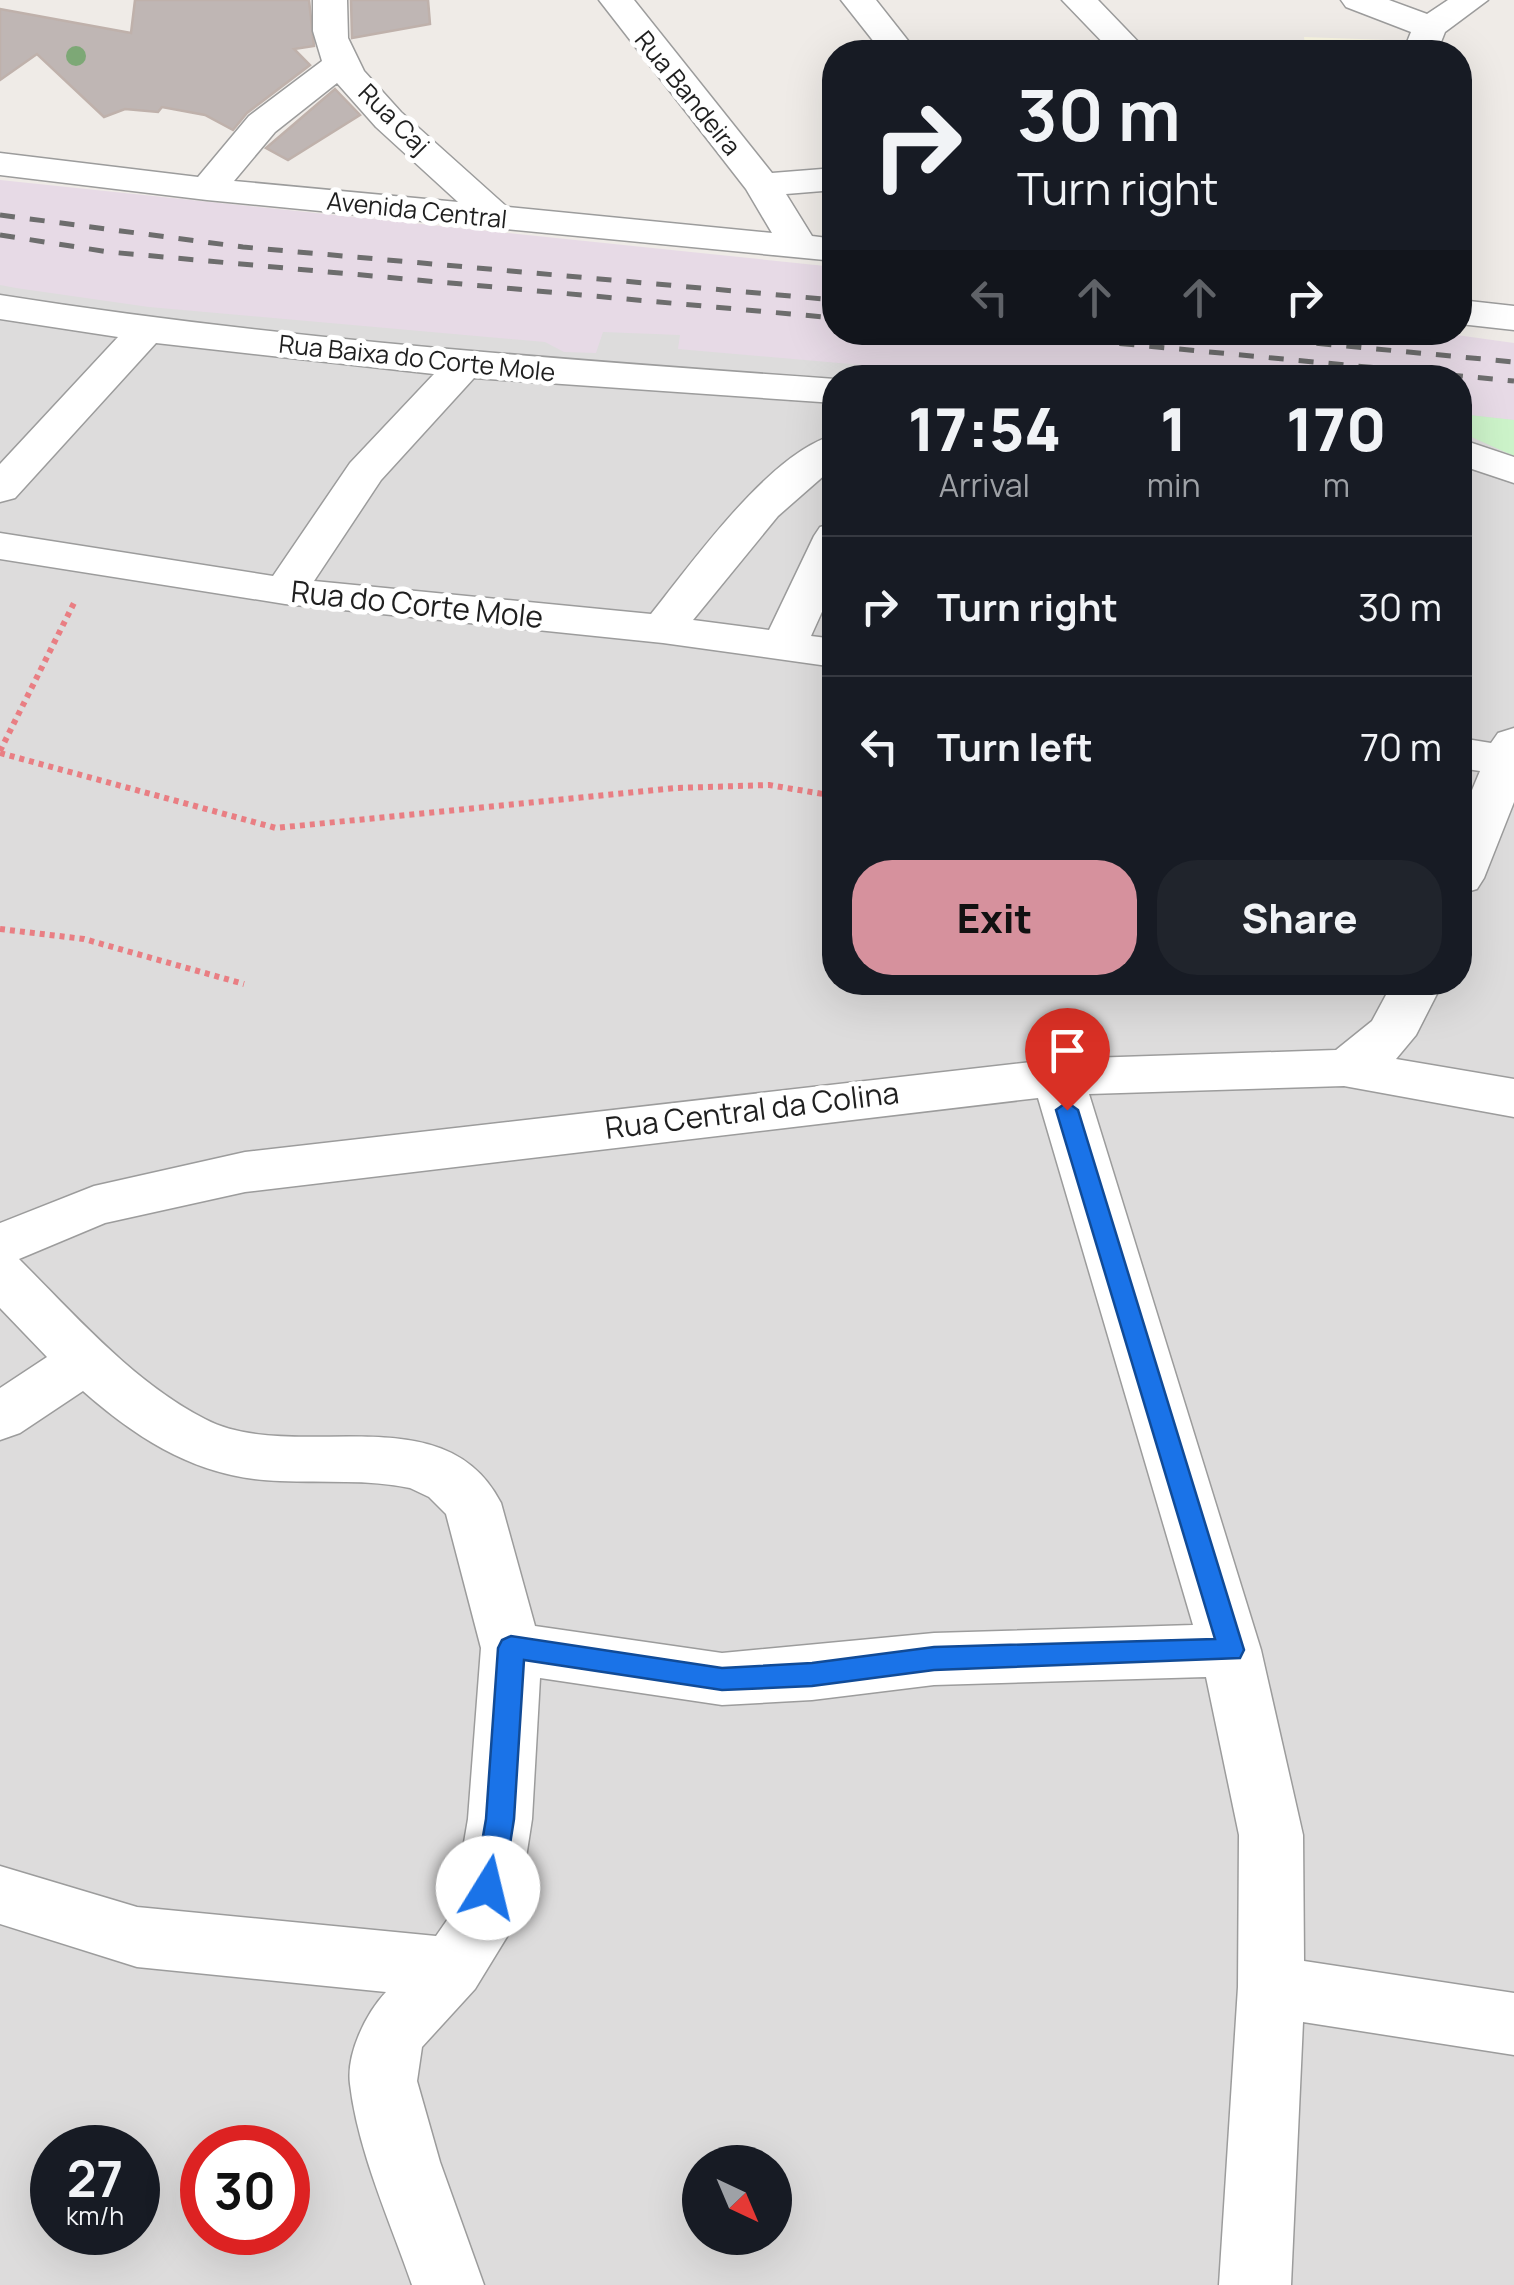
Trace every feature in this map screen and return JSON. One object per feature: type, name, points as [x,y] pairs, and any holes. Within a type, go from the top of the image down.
[{"type":"street","name":"Rua Caj","points":[[330,0],[330,36],[341,63],[370,98],[498,218]]},
{"type":"street","name":"Rua Bandeira","points":[[616,0],[762,185],[817,248]]},
{"type":"street","points":[[858,0],[890,40]]},
{"type":"street","points":[[1079,0],[1119,40]]},
{"type":"street","points":[[1358,0],[1425,40],[1471,0]]},
{"type":"street","points":[[206,189],[262,124],[341,63]]},
{"type":"street","name":"Avenida Central","points":[[0,164],[206,189],[817,248]]},
{"type":"street","points":[[762,185],[822,180]]},
{"type":"street","name":"Rua Baixa do Corte Mole","points":[[0,307],[146,330],[464,365],[822,391]]},
{"type":"street","points":[[1472,313],[1514,318]]},
{"type":"street","points":[[0,489],[146,330]]},
{"type":"street","points":[[285,591],[365,472],[464,365]]},
{"type":"street","points":[[663,629],[754,514],[800,469],[822,455]]},
{"type":"street","points":[[1472,455],[1514,471]]},
{"type":"street","name":"Rua do Corte Mole","points":[[0,546],[94,564],[285,591],[663,629],[822,651]]},
{"type":"street","points":[[785,644],[822,564]]},
{"type":"street","points":[[1472,753],[1511,751],[1472,848]]},
{"type":"street","points":[[1344,1068],[1372,1056],[1388,1040],[1411,995]]},
{"type":"street","name":"Rua Central da Colina","points":[[0,1245],[94,1206],[245,1172],[1058,1077],[1344,1068],[1514,1098]]},
{"type":"street","points":[[1058,1077],[1231,1650],[1272,1835],[1271,1987],[1255,2285]]},
{"type":"street","points":[[0,1274],[87,1360],[178,1433],[213,1449],[260,1458],[406,1464],[444,1474],[472,1503],[511,1648],[500,1819],[483,1922],[452,1968],[397,2027],[388,2049],[383,2081],[405,2162],[448,2285]]},
{"type":"street","points":[[0,1417],[87,1360]]},
{"type":"street","points":[[511,1648],[722,1679],[812,1674],[934,1658],[1231,1650]]},
{"type":"street","points":[[0,1895],[138,1937],[452,1968]]},
{"type":"street","points":[[1271,1987],[1514,2024]]},
{"type":"path","points":[[94,564],[0,752],[276,828],[676,788],[769,785],[822,794]]},
{"type":"path","points":[[0,928],[84,939],[244,984]]},
{"type":"shaded area","points":[[1304,37],[1387,40],[1304,40]]},
{"type":"shaded area","points":[[0,180],[822,266],[822,345],[1472,345],[1472,337],[1514,343],[1514,420],[1472,415],[1472,365],[861,365],[678,349],[680,335],[603,332],[596,353],[564,352],[545,342],[149,307],[0,285]]},
{"type":"shaded area","points":[[0,258],[822,331],[822,345],[1403,345],[1514,352],[1514,2285],[0,2285]]},
{"type":"green space","points":[[1472,415],[1514,420],[1514,456],[1472,437]]},
{"type":"building","points":[[135,0],[309,0],[314,46],[294,49],[310,65],[247,113],[233,130],[205,115],[162,107],[158,112],[125,109],[104,117],[37,54],[0,80],[0,9],[131,33]]},
{"type":"building","points":[[351,0],[428,0],[430,24],[352,38]]},
{"type":"building","points":[[335,89],[360,115],[288,160],[266,148]]},
{"type":"railway","points":[[0,215],[243,247],[822,299]]},
{"type":"railway","points":[[0,235],[109,252],[822,317]]},
{"type":"railway","points":[[1136,345],[1346,365]]},
{"type":"railway","points":[[1334,345],[1514,362]]},
{"type":"railway","points":[[1472,377],[1514,381]]},
{"type":"route","points":[[488,1888],[500,1819],[511,1648],[722,1679],[812,1674],[934,1658],[1231,1650],[1143,1371],[1067,1110]]}]
